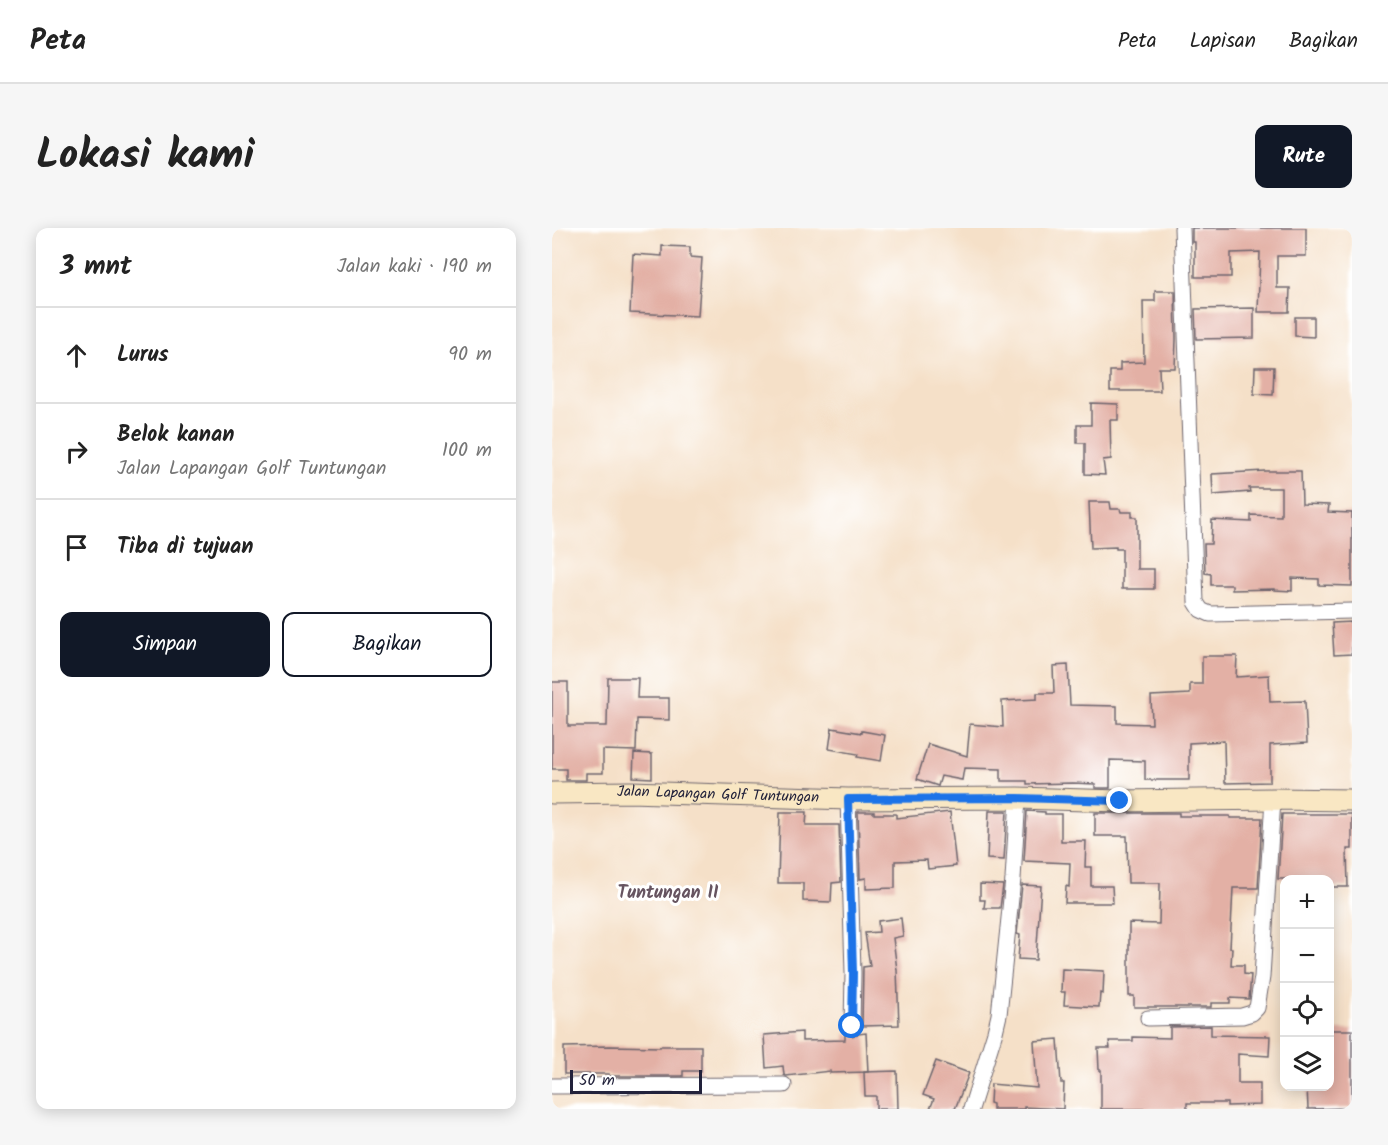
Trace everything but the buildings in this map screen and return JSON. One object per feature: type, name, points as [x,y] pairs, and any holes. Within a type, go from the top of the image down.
[{"type":"street","points":[[1182,228],[1196,602],[1201,610],[1210,614],[1352,611]]},
{"type":"street","name":"Jalan Lapangan Golf Tuntungan","points":[[552,793],[631,792],[848,799],[1352,800]]},
{"type":"street","points":[[971,1109],[999,1015],[1013,879],[1018,798]]},
{"type":"street","points":[[848,799],[853,973],[852,1026]]},
{"type":"street","points":[[1148,1018],[1242,1016],[1252,1013],[1257,1008],[1262,977],[1273,799]]},
{"type":"street","points":[[552,1086],[784,1085]]},
{"type":"district","name":"Tuntungan II","points":[[668,893]]},
{"type":"route","points":[[852,1026],[853,973],[848,799],[1018,798],[1120,801]]}]
